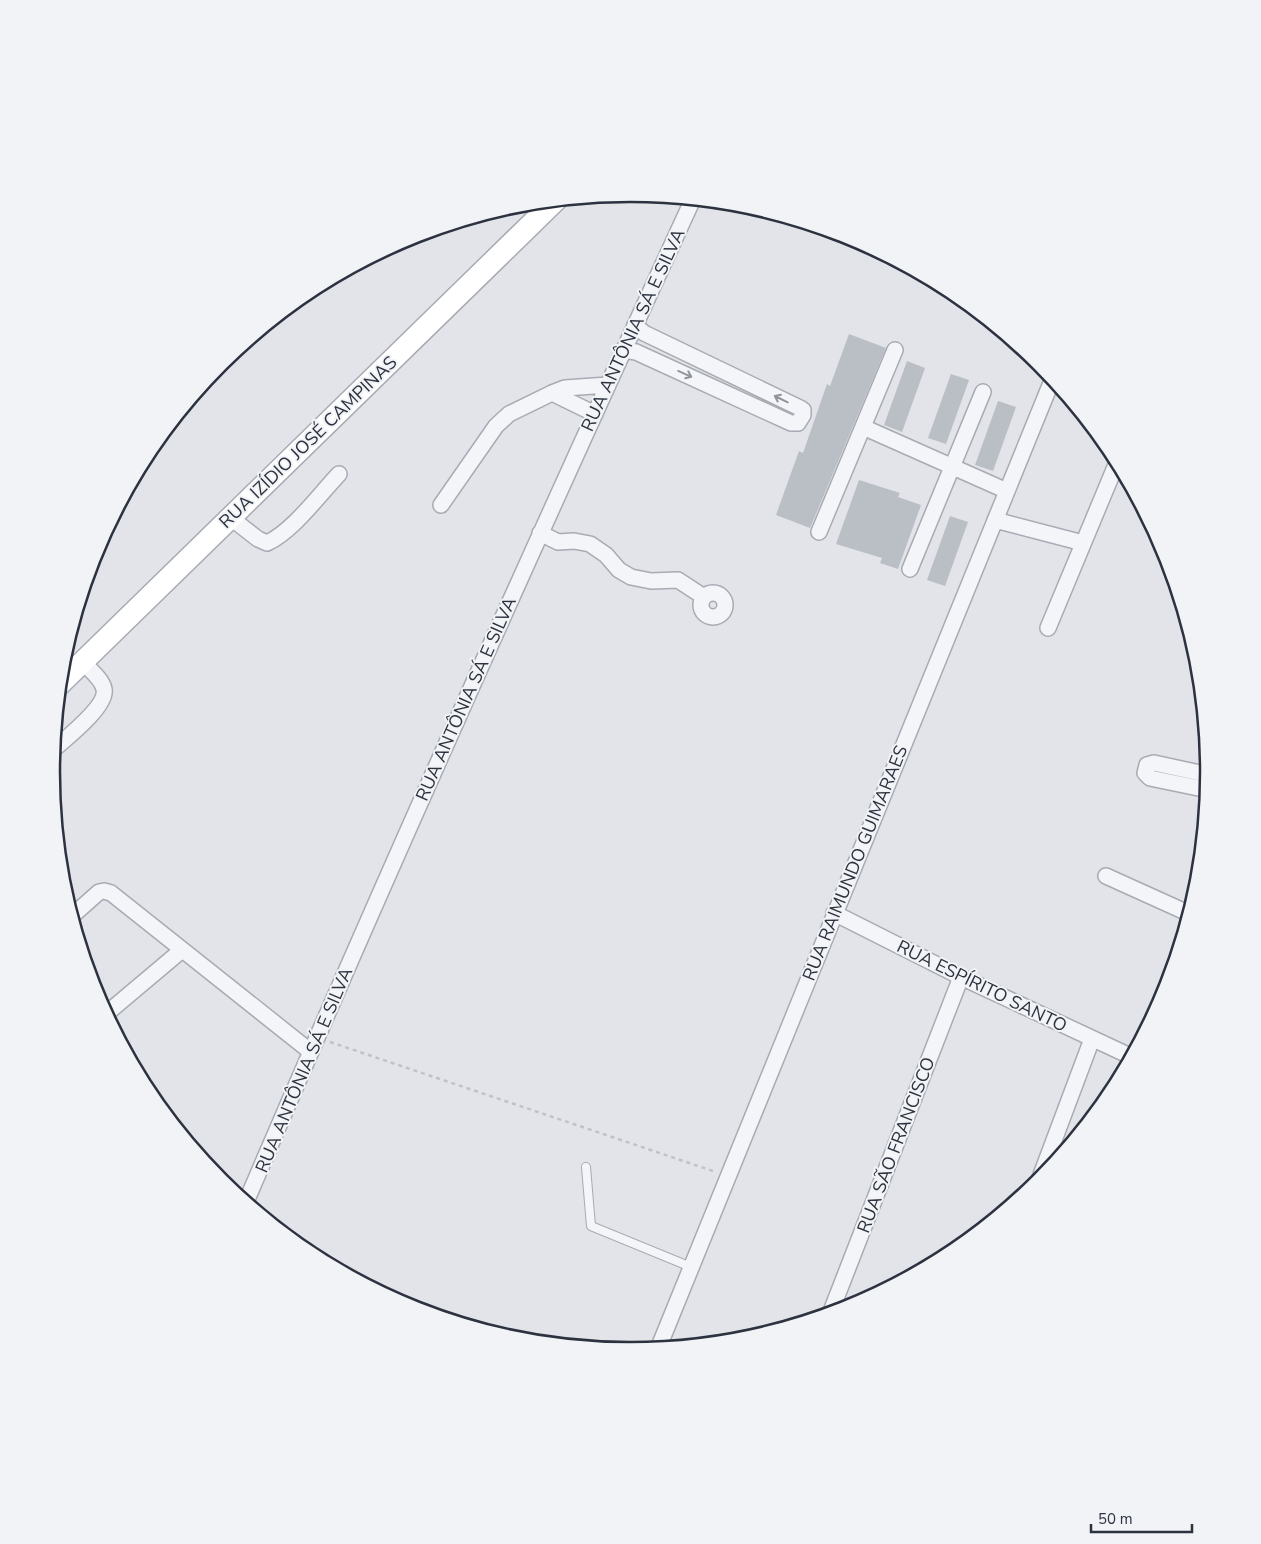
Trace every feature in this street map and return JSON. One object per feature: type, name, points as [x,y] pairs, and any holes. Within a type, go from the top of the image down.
[{"type":"street","name":"RUA ANTÔNIA SÁ E SILVA","points":[[249,1196],[540,533],[690,205]]},
{"type":"street","name":"RUA IZÍDIO JOSÉ CAMPINAS","points":[[69,676],[549,207]]},
{"type":"street","points":[[624,350],[636,352],[791,423],[798,423],[801,419],[803,410],[800,408],[644,333],[635,326]]},
{"type":"street","points":[[665,365],[673,347]]},
{"type":"street","points":[[820,532],[895,350]]},
{"type":"street","points":[[732,396],[740,379]]},
{"type":"street","points":[[440,505],[496,426],[509,414],[564,388],[608,385]]},
{"type":"street","name":"RUA RAIMUNDO GUIMARAES","points":[[661,1341],[1050,386]]},
{"type":"street","points":[[910,569],[983,392]]},
{"type":"street","points":[[552,393],[595,414]]},
{"type":"street","points":[[863,427],[1007,491]]},
{"type":"street","points":[[1048,628],[1114,469]]},
{"type":"street","points":[[231,518],[258,540],[267,543],[278,538],[288,529],[338,474]]},
{"type":"street","points":[[995,520],[1083,543]]},
{"type":"street","points":[[540,533],[558,542],[574,541],[590,544],[606,555],[619,570],[631,577],[651,581],[678,580],[704,597]]},
{"type":"street","points":[[61,743],[96,710],[104,696],[103,685],[83,662]]},
{"type":"street","points":[[1201,775],[1172,775],[1201,787]]},
{"type":"street","points":[[1106,876],[1184,911]]},
{"type":"street","points":[[77,911],[99,892],[111,893],[182,950],[314,1045]]},
{"type":"street","name":"RUA ESPÍRITO SANTO","points":[[834,913],[961,977],[1126,1054]]},
{"type":"street","points":[[112,1009],[182,950]]},
{"type":"street","name":"RUA SÃO FRANCISCO","points":[[834,1305],[961,977]]},
{"type":"street","points":[[1046,1162],[1092,1039]]},
{"type":"lane","points":[[586,1167],[591,1226],[691,1267]]},
{"type":"path","points":[[314,1045],[728,1176]]},
{"type":"building","points":[[849,334],[886,348],[810,528],[776,515],[799,451],[803,453],[827,384],[830,386]]},
{"type":"building","points":[[907,361],[925,368],[902,432],[884,425]]},
{"type":"building","points":[[951,374],[969,380],[946,444],[928,438]]},
{"type":"building","points":[[998,401],[1016,407],[993,471],[975,465]]},
{"type":"building","points":[[859,480],[900,493],[898,497],[921,505],[898,569],[880,563],[882,558],[836,544]]},
{"type":"building","points":[[950,516],[968,522],[945,586],[927,580]]}]
